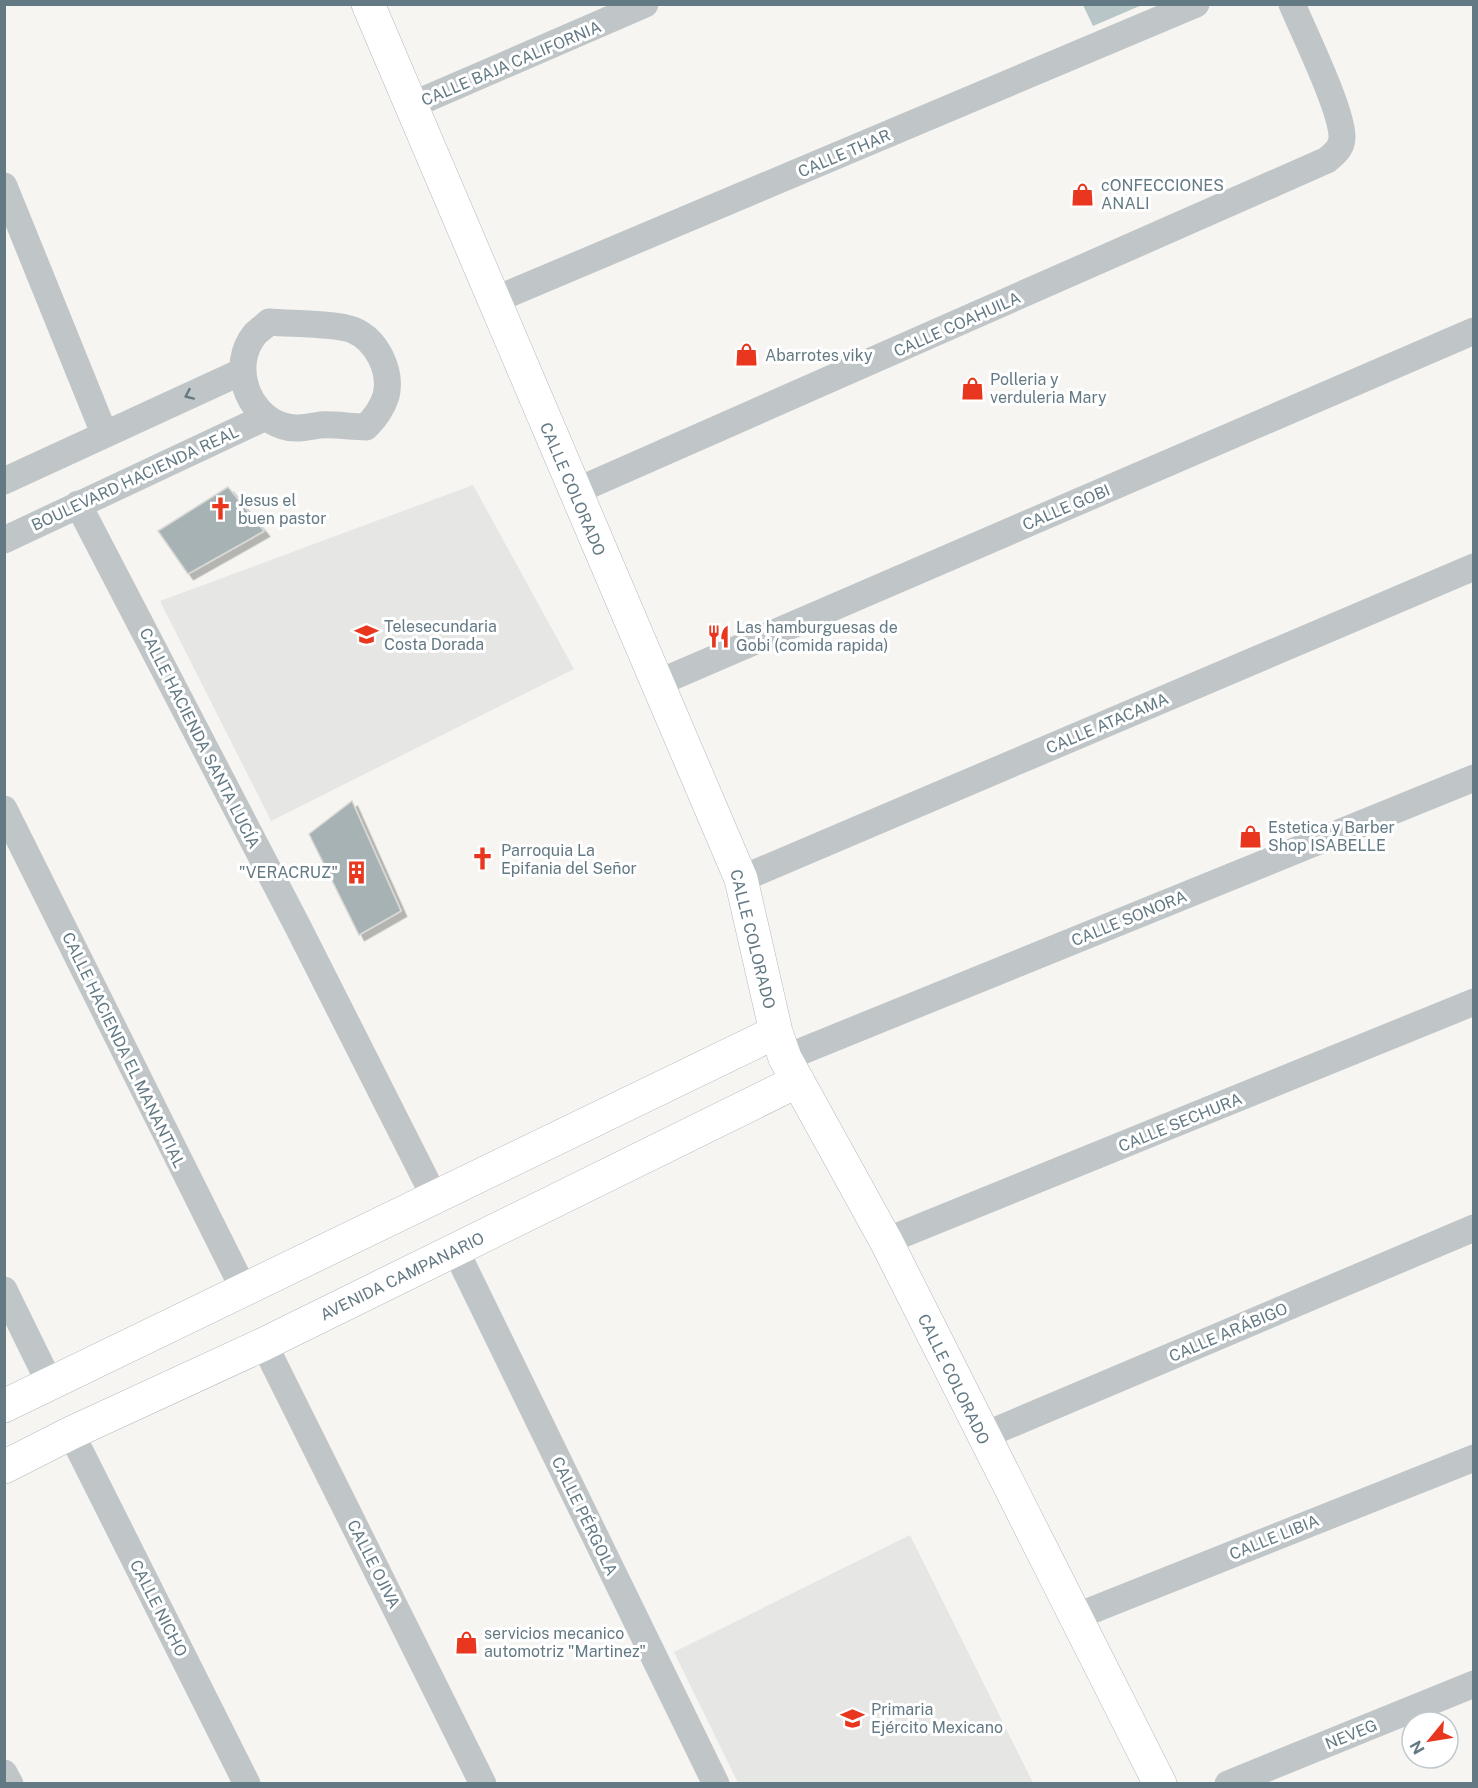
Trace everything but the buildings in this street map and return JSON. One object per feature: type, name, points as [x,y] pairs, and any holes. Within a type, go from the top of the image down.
[{"type":"street","name":"CALLE COLORADO","points":[[368,4],[492,301],[741,879],[786,1057],[886,1241],[982,1436],[1160,1784]]},
{"type":"street","name":"CALLE BAJA CALIFORNIA","points":[[410,106],[645,4]]},
{"type":"street","name":"CALLE THAR","points":[[492,301],[1196,4]]},
{"type":"street","name":"CALLE COAHUILA","points":[[574,492],[1307,171],[1338,151],[1342,138],[1338,118],[1292,4]]},
{"type":"street","points":[[4,186],[104,433]]},
{"type":"street","points":[[269,322],[335,325],[354,330],[369,341],[381,357],[386,375],[386,394],[379,412],[366,427],[321,425],[302,429],[283,426],[266,417],[254,404],[245,388],[243,371],[246,352],[254,335],[269,322]]},
{"type":"street","name":"CALLE GOBI","points":[[658,683],[1473,332]]},
{"type":"street","points":[[4,481],[243,371]]},
{"type":"street","name":"BOULEVARD HACIENDA REAL","points":[[4,540],[266,417]]},
{"type":"street","name":"CALLE HACIENDA SANTA LUCÍA","points":[[78,504],[298,927],[435,1198]]},
{"type":"street","name":"CALLE ATACAMA","points":[[741,879],[1473,567]]},
{"type":"street","name":"CALLE SONORA","points":[[786,1057],[1473,778]]},
{"type":"street","name":"CALLE HACIENDA EL MANANTIAL","points":[[4,809],[244,1290]]},
{"type":"street","name":"CALLE SECHURA","points":[[886,1241],[1473,1002]]},
{"type":"street","points":[[4,1406],[435,1198],[786,1057]]},
{"type":"street","name":"AVENIDA CAMPANARIO","points":[[4,1467],[71,1433],[264,1344],[455,1249],[786,1057]]},
{"type":"street","name":"CALLE ARÁBIGO","points":[[982,1436],[1473,1228]]},
{"type":"street","name":"CALLE PÉRGOLA","points":[[455,1249],[716,1784]]},
{"type":"street","points":[[4,1290],[50,1384]]},
{"type":"street","name":"CALLE OJIVA","points":[[264,1344],[483,1784]]},
{"type":"street","name":"CALLE NICHO","points":[[71,1433],[247,1784]]},
{"type":"street","name":"CALLE LIBIA","points":[[1075,1617],[1473,1458]]},
{"type":"street","name":"NEVEG","points":[[1228,1784],[1473,1684]]},
{"type":"street","points":[[4,1773],[10,1784]]},
{"type":"shaded area","points":[[1083,5],[1142,5],[1093,26]]},
{"type":"shaded area","name":"Telesecundaria Costa Dorada","points":[[473,485],[574,669],[271,821],[160,601]]},
{"type":"shaded area","name":"Primaria Ejército Mexicano","points":[[910,1535],[1033,1783],[738,1783],[674,1652]]},
{"type":"place","name":"cONFECCIONES ANALI","points":[[1083,194]]},
{"type":"place","name":"Abarrotes viky","points":[[747,355]]},
{"type":"place","name":"Polleria y verduleria Mary","points":[[972,388]]},
{"type":"place","name":"Jesus el buen pastor","points":[[220,509]]},
{"type":"place","name":"Telesecundaria Costa Dorada","points":[[366,635]]},
{"type":"place","name":"Las hamburguesas de Gobi (comida rapida)","points":[[718,636]]},
{"type":"place","name":"Estetica y Barber Shop ISABELLE","points":[[1250,836]]},
{"type":"place","name":"Parroquia La Epifania del Señor","points":[[483,859]]},
{"type":"place","name":"\"VERACRUZ\"","points":[[356,872]]},
{"type":"place","name":"servicios mecanico automotriz \"Martinez\"","points":[[466,1642]]},
{"type":"place","name":"Primaria Ejército Mexicano","points":[[853,1718]]}]
